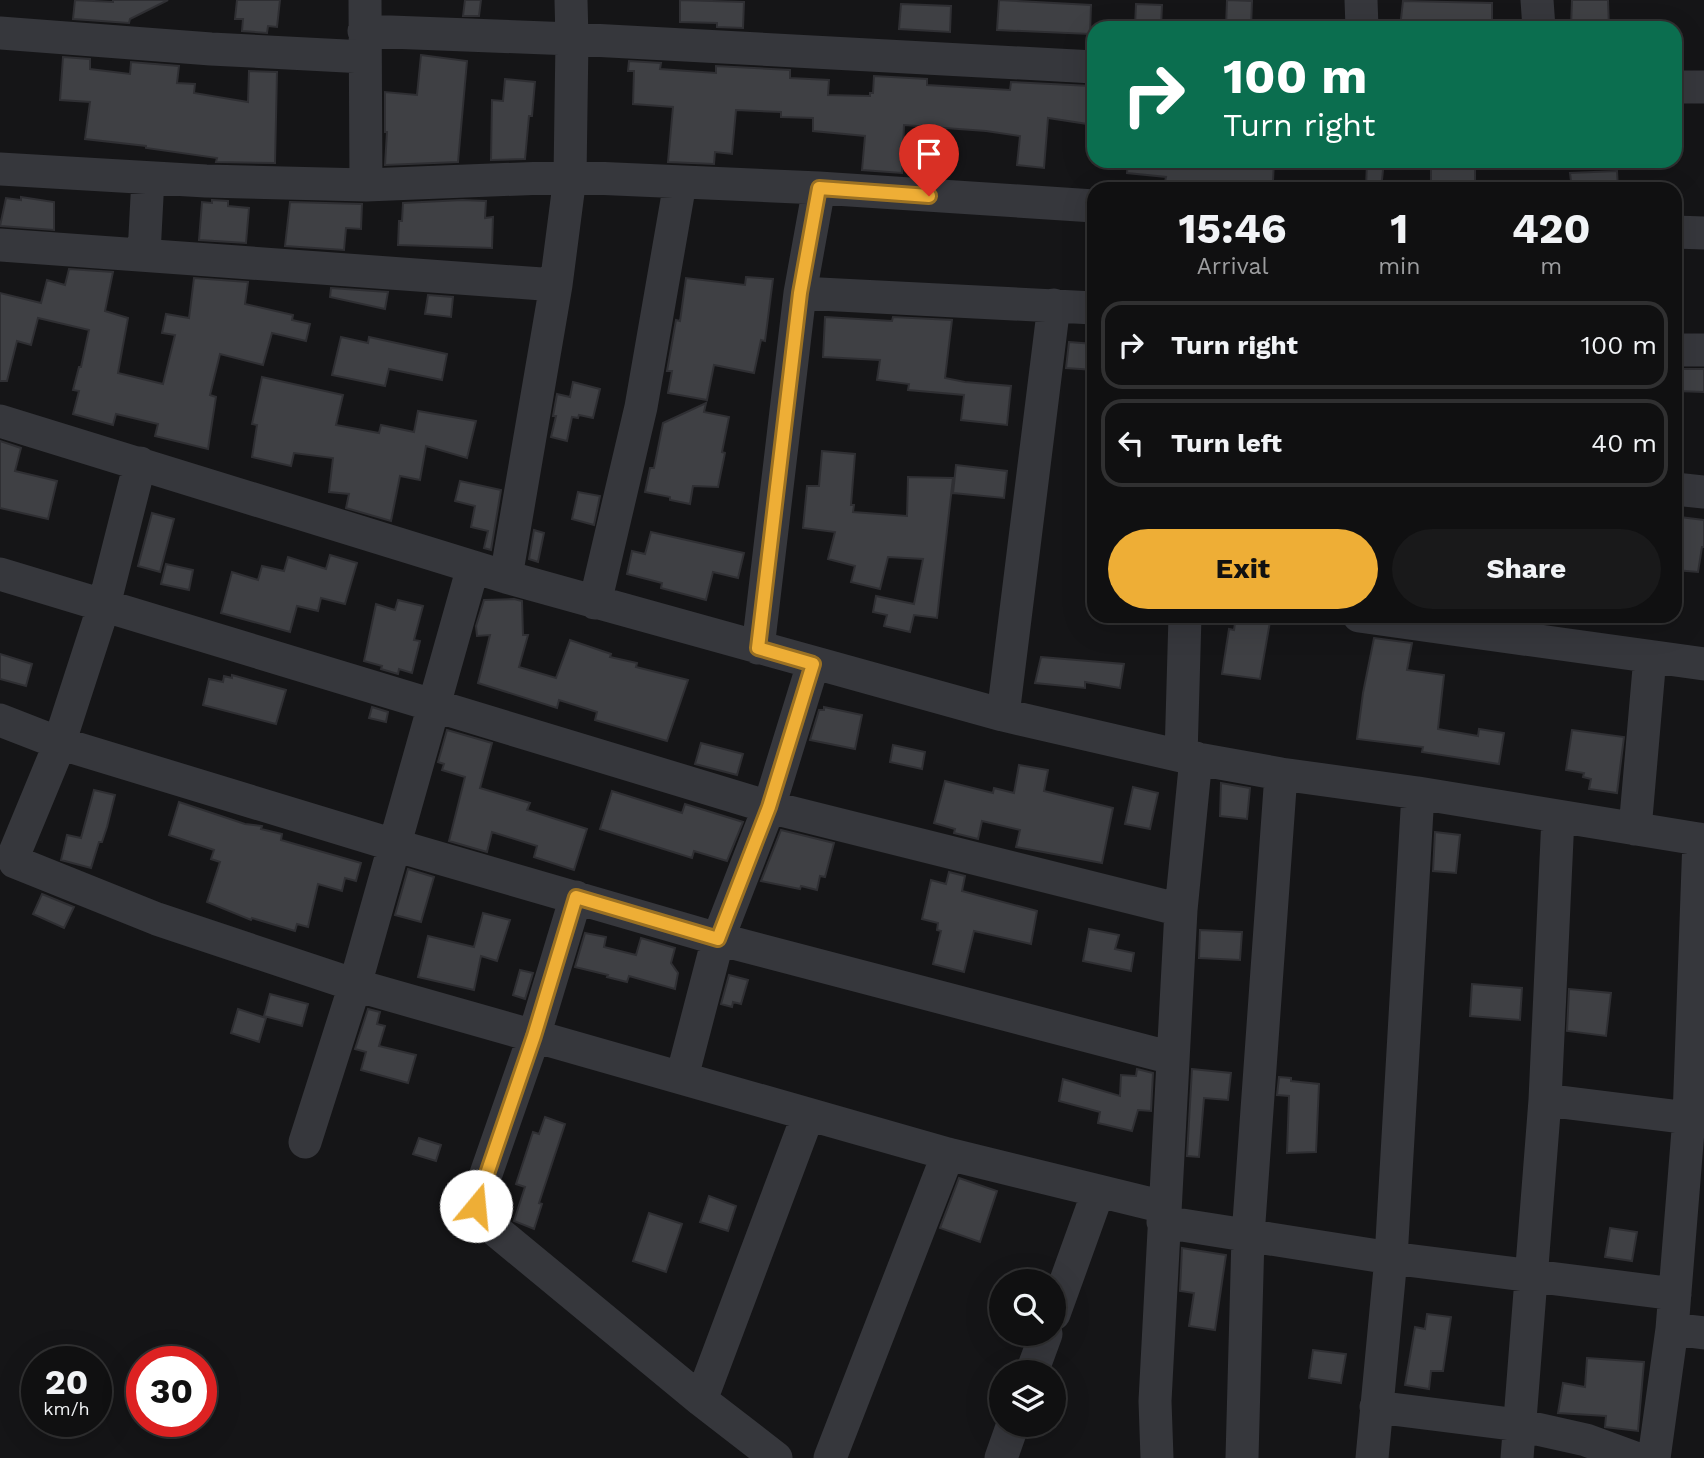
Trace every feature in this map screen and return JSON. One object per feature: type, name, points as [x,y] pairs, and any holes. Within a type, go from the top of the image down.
[{"type":"street","points":[[506,577],[556,285],[570,177],[570,0]]},
{"type":"street","points":[[1361,0],[1362,21]]},
{"type":"street","points":[[1537,0],[1538,21]]},
{"type":"street","points":[[365,29],[366,185]]},
{"type":"street","points":[[0,33],[211,49],[365,29],[1087,67]]},
{"type":"street","points":[[1682,87],[1704,87]]},
{"type":"street","points":[[0,169],[205,181],[366,185],[570,177],[819,188],[1087,206]]},
{"type":"street","points":[[144,254],[148,178]]},
{"type":"street","points":[[595,603],[643,393],[680,183]]},
{"type":"street","points":[[758,648],[800,293],[819,188]]},
{"type":"street","points":[[1682,232],[1704,233]]},
{"type":"street","points":[[0,245],[556,285]]},
{"type":"street","points":[[800,293],[1087,307]]},
{"type":"street","points":[[1003,715],[1054,304]]},
{"type":"street","points":[[1682,350],[1704,350]]},
{"type":"street","points":[[0,421],[506,577],[1003,715],[1189,757],[1280,774],[1418,793],[1701,839],[1698,1001],[1689,1118],[1695,1169],[1675,1294],[1688,1331],[1654,1458]]},
{"type":"street","points":[[140,463],[104,605],[59,743],[13,857],[15,862],[157,919],[355,985],[808,1115],[1098,1192],[1164,1214],[1248,1236],[1530,1277],[1675,1294]]},
{"type":"street","points":[[1682,490],[1704,492]]},
{"type":"street","points":[[305,1142],[355,985],[473,567]]},
{"type":"street","points":[[0,574],[769,807],[1181,910]]},
{"type":"street","points":[[1157,1458],[1154,1401],[1189,757],[1185,623]]},
{"type":"street","points":[[1414,623],[1704,664]]},
{"type":"street","points":[[1635,829],[1650,657]]},
{"type":"street","points":[[682,1077],[718,939],[769,807],[813,664]]},
{"type":"street","points":[[0,720],[59,743],[394,845],[718,939],[1172,1058]]},
{"type":"street","points":[[1242,1458],[1248,1236],[1280,774]]},
{"type":"street","points":[[1373,1458],[1391,1258],[1418,793]]},
{"type":"street","points":[[1517,1458],[1545,1100],[1558,817]]},
{"type":"street","points":[[576,897],[534,1036],[479,1194],[477,1215],[701,1400],[776,1458]]},
{"type":"street","points":[[1545,1100],[1689,1118]]},
{"type":"street","points":[[701,1400],[808,1115]]},
{"type":"street","points":[[830,1458],[948,1154]]},
{"type":"street","points":[[1066,1281],[1098,1192]]},
{"type":"street","points":[[1376,1407],[1519,1425],[1586,1440],[1635,1458]]},
{"type":"street","points":[[1001,1458],[1008,1437]]},
{"type":"building","points":[[75,0],[168,0],[130,19],[129,23],[73,19]]},
{"type":"building","points":[[237,0],[280,0],[277,27],[268,26],[267,33],[242,31],[243,19],[235,19]]},
{"type":"building","points":[[465,0],[481,0],[479,16],[463,16]]},
{"type":"building","points":[[680,0],[744,2],[743,28],[717,27],[717,23],[680,22]]},
{"type":"building","points":[[999,0],[1091,5],[1087,34],[997,30]]},
{"type":"building","points":[[1227,0],[1252,1],[1251,21],[1226,21]]},
{"type":"building","points":[[1572,0],[1608,0],[1609,21],[1571,21]]},
{"type":"building","points":[[1403,1],[1492,3],[1492,21],[1401,21]]},
{"type":"building","points":[[901,4],[951,6],[950,32],[899,29]]},
{"type":"building","points":[[1136,4],[1162,5],[1161,21],[1135,21]]},
{"type":"building","points":[[421,55],[467,61],[458,162],[385,165],[385,92],[417,95]]},
{"type":"building","points":[[63,57],[90,59],[90,69],[130,74],[131,62],[179,66],[177,83],[195,84],[194,93],[248,102],[249,71],[277,72],[275,163],[216,162],[217,158],[85,139],[90,102],[60,100]]},
{"type":"building","points":[[629,61],[661,63],[660,69],[716,73],[716,66],[790,70],[790,78],[829,80],[828,95],[870,96],[870,93],[873,93],[874,76],[927,79],[927,85],[1010,90],[1011,82],[1087,86],[1087,124],[1048,118],[1044,168],[1017,165],[1020,136],[904,125],[902,173],[862,170],[865,136],[813,131],[813,118],[781,117],[781,112],[736,110],[732,154],[715,152],[714,164],[668,162],[673,107],[633,104],[634,71],[628,71]]},
{"type":"building","points":[[505,79],[535,82],[525,159],[491,160],[492,100],[503,101]]},
{"type":"building","points":[[1127,168],[1274,168],[1273,181],[1270,182],[1165,182],[1166,177],[1127,173]]},
{"type":"building","points":[[1367,168],[1383,168],[1382,182],[1366,182]]},
{"type":"building","points":[[1431,168],[1475,168],[1475,182],[1431,182]]},
{"type":"building","points":[[1617,171],[1618,182],[1571,182],[1570,173]]},
{"type":"building","points":[[21,197],[54,202],[54,230],[0,226],[6,198],[21,200]]},
{"type":"building","points":[[212,200],[228,201],[228,206],[249,208],[246,243],[199,240],[202,202],[212,203]]},
{"type":"building","points":[[486,201],[485,218],[493,217],[492,248],[398,245],[403,203]]},
{"type":"building","points":[[290,202],[362,204],[361,229],[346,228],[344,250],[285,246]]},
{"type":"building","points":[[69,269],[113,272],[105,311],[128,318],[118,373],[163,384],[175,335],[162,333],[166,314],[189,318],[194,278],[248,282],[245,304],[293,315],[292,320],[310,324],[306,341],[272,333],[263,365],[220,354],[210,395],[216,397],[208,449],[155,436],[158,424],[116,414],[113,425],[73,414],[79,391],[73,390],[89,330],[38,318],[31,345],[17,341],[7,381],[0,381],[0,293],[41,303],[47,280],[65,285]]},
{"type":"building","points":[[746,277],[773,279],[765,341],[761,340],[754,373],[714,365],[707,400],[668,393],[672,371],[667,371],[676,320],[680,321],[686,278],[745,285]]},
{"type":"building","points":[[331,288],[388,292],[385,309],[330,297]]},
{"type":"building","points":[[428,295],[453,297],[451,317],[425,314]]},
{"type":"building","points":[[825,317],[892,321],[893,317],[952,320],[945,378],[1011,386],[1007,425],[961,420],[964,395],[908,390],[909,384],[877,380],[880,360],[823,357]]},
{"type":"building","points":[[341,337],[368,343],[369,337],[447,354],[442,380],[389,369],[385,386],[332,375]]},
{"type":"building","points":[[1069,342],[1087,343],[1087,370],[1066,368]]},
{"type":"building","points":[[1682,369],[1704,369],[1704,392],[1682,391]]},
{"type":"building","points":[[262,377],[343,395],[336,425],[379,433],[381,425],[414,432],[418,411],[476,421],[467,458],[426,446],[420,480],[400,476],[391,521],[346,508],[349,494],[329,492],[333,458],[294,453],[291,466],[252,457],[257,425],[252,424]]},
{"type":"building","points":[[573,382],[600,389],[593,418],[579,415],[578,418],[572,417],[567,441],[551,437],[556,416],[553,416],[557,394],[570,397]]},
{"type":"building","points":[[706,403],[704,412],[729,417],[718,487],[693,486],[690,504],[645,492],[650,468],[654,468],[663,423]]},
{"type":"building","points":[[0,441],[21,448],[15,471],[57,481],[48,519],[0,508]]},
{"type":"building","points":[[822,451],[855,454],[851,505],[854,505],[853,512],[907,516],[908,477],[953,478],[937,618],[914,615],[910,632],[884,626],[887,615],[873,612],[876,596],[914,604],[923,559],[888,557],[880,589],[851,582],[855,566],[828,559],[835,532],[803,528],[807,486],[819,486]]},
{"type":"building","points":[[956,465],[1007,471],[1004,498],[953,493]]},
{"type":"building","points":[[460,481],[501,490],[491,550],[484,548],[488,531],[471,527],[475,506],[455,501]]},
{"type":"building","points":[[578,492],[600,496],[594,525],[572,519]]},
{"type":"building","points":[[152,513],[174,519],[160,572],[138,566]]},
{"type":"building","points":[[1682,517],[1704,520],[1704,547],[1698,572],[1682,571]]},
{"type":"building","points":[[534,530],[544,533],[538,562],[529,559]]},
{"type":"building","points":[[651,532],[744,553],[738,578],[713,572],[706,600],[661,588],[662,583],[627,574],[632,551],[645,554]]},
{"type":"building","points":[[330,555],[357,563],[345,604],[321,598],[318,611],[297,606],[290,632],[221,613],[232,572],[258,580],[262,566],[284,571],[288,557],[326,569]]},
{"type":"building","points":[[166,564],[193,570],[189,590],[161,584]]},
{"type":"building","points":[[398,600],[423,606],[414,640],[420,641],[412,673],[399,669],[398,674],[364,661],[376,604],[395,610]]},
{"type":"building","points":[[484,600],[522,601],[523,635],[528,635],[519,667],[556,678],[570,640],[611,654],[610,657],[637,663],[636,667],[688,680],[667,741],[595,720],[597,712],[559,700],[557,708],[478,683],[490,635],[477,636],[476,626]]},
{"type":"building","points":[[1235,623],[1270,623],[1260,679],[1222,674],[1229,629],[1234,630]]},
{"type":"building","points":[[1374,638],[1412,643],[1407,670],[1444,675],[1438,729],[1478,736],[1479,729],[1504,733],[1499,764],[1422,752],[1423,747],[1357,739]]},
{"type":"building","points":[[0,654],[32,664],[26,686],[0,679]]},
{"type":"building","points":[[1041,657],[1124,664],[1120,688],[1085,682],[1085,688],[1035,683]]},
{"type":"building","points":[[232,675],[286,690],[276,724],[203,705],[209,679],[223,682],[224,676],[232,678]]},
{"type":"building","points":[[372,707],[388,712],[386,722],[369,718]]},
{"type":"building","points":[[824,707],[862,715],[855,749],[810,740],[819,710],[824,710]]},
{"type":"building","points":[[447,730],[492,743],[480,788],[530,803],[527,810],[587,829],[574,870],[534,857],[537,846],[492,832],[487,852],[449,841],[465,777],[442,770],[444,764],[438,762]]},
{"type":"building","points":[[1572,730],[1624,737],[1617,793],[1589,789],[1591,779],[1583,777],[1584,773],[1566,770]]},
{"type":"building","points":[[701,743],[743,754],[737,775],[695,764]]},
{"type":"building","points":[[893,745],[925,752],[922,769],[890,762]]},
{"type":"building","points":[[1019,765],[1048,770],[1044,791],[1113,808],[1102,863],[1016,847],[1020,830],[982,821],[978,839],[954,833],[955,829],[934,823],[945,781],[993,793],[994,788],[1014,793]]},
{"type":"building","points":[[1221,783],[1250,788],[1247,819],[1220,816]]},
{"type":"building","points":[[1133,787],[1158,793],[1150,829],[1125,824]]},
{"type":"building","points":[[94,790],[115,795],[107,827],[91,868],[61,860],[67,835],[81,838]]},
{"type":"building","points":[[612,791],[682,813],[685,804],[743,822],[727,861],[694,851],[692,858],[600,829]]},
{"type":"building","points":[[179,802],[245,824],[262,826],[261,829],[282,834],[281,840],[361,863],[356,881],[345,878],[342,891],[318,884],[308,927],[297,924],[295,931],[252,918],[251,920],[207,902],[220,862],[211,859],[214,850],[169,835]]},
{"type":"building","points":[[781,830],[834,843],[825,877],[820,876],[817,890],[761,881]]},
{"type":"building","points":[[1435,832],[1460,835],[1456,873],[1433,871]]},
{"type":"building","points":[[408,869],[434,877],[421,922],[395,915]]},
{"type":"building","points":[[949,872],[965,876],[962,891],[1037,911],[1031,944],[974,931],[964,972],[933,964],[941,931],[937,930],[938,923],[922,919],[931,880],[946,884]]},
{"type":"building","points":[[42,894],[74,907],[64,928],[33,914]]},
{"type":"building","points":[[483,913],[510,920],[497,961],[481,956],[474,990],[418,977],[428,936],[474,947]]},
{"type":"building","points":[[1089,929],[1119,935],[1115,949],[1134,953],[1131,971],[1083,961]]},
{"type":"building","points":[[1200,930],[1242,932],[1240,960],[1199,958]]},
{"type":"building","points":[[585,933],[606,937],[604,947],[636,955],[641,938],[675,948],[671,963],[678,973],[675,989],[629,976],[627,982],[575,967]]},
{"type":"building","points":[[520,970],[533,973],[525,999],[513,995]]},
{"type":"building","points":[[729,975],[748,980],[741,1004],[733,1002],[732,1007],[721,1004]]},
{"type":"building","points":[[1472,984],[1522,988],[1520,1020],[1470,1016]]},
{"type":"building","points":[[1569,989],[1611,993],[1606,1036],[1567,1031]]},
{"type":"building","points":[[270,994],[308,1004],[302,1026],[264,1016]]},
{"type":"building","points":[[238,1009],[266,1018],[259,1042],[231,1033]]},
{"type":"building","points":[[368,1009],[380,1012],[377,1024],[385,1026],[379,1046],[416,1055],[408,1083],[361,1070],[366,1052],[355,1049]]},
{"type":"building","points":[[1137,1069],[1153,1073],[1151,1111],[1138,1110],[1132,1131],[1098,1123],[1100,1112],[1059,1101],[1063,1079],[1120,1096],[1121,1075],[1136,1076]]},
{"type":"building","points":[[1192,1069],[1231,1073],[1228,1100],[1204,1098],[1199,1157],[1187,1156]]},
{"type":"building","points":[[1279,1077],[1319,1084],[1316,1152],[1287,1153],[1289,1096],[1277,1095]]},
{"type":"building","points":[[545,1117],[565,1124],[539,1203],[542,1204],[534,1229],[514,1221],[525,1187],[516,1184],[533,1132],[539,1134]]},
{"type":"building","points":[[419,1138],[441,1145],[436,1161],[413,1154]]},
{"type":"building","points":[[959,1178],[997,1191],[980,1242],[940,1228]]},
{"type":"building","points":[[709,1196],[736,1206],[728,1231],[700,1222]]},
{"type":"building","points":[[649,1213],[682,1224],[666,1272],[633,1261]]},
{"type":"building","points":[[1610,1228],[1637,1232],[1632,1261],[1605,1257]]},
{"type":"building","points":[[1182,1248],[1226,1255],[1215,1330],[1189,1326],[1194,1293],[1180,1291]]},
{"type":"building","points":[[1427,1314],[1451,1317],[1443,1371],[1431,1371],[1429,1389],[1405,1385],[1415,1327],[1425,1329]]},
{"type":"building","points":[[1313,1350],[1346,1354],[1341,1383],[1309,1378]]},
{"type":"building","points":[[1587,1358],[1644,1362],[1638,1431],[1605,1427],[1606,1416],[1558,1413],[1563,1383],[1585,1387]]},
{"type":"route","points":[[476,1206],[534,1036],[576,897],[718,939],[769,807],[813,664],[758,648],[800,293],[819,188],[929,196]]}]
